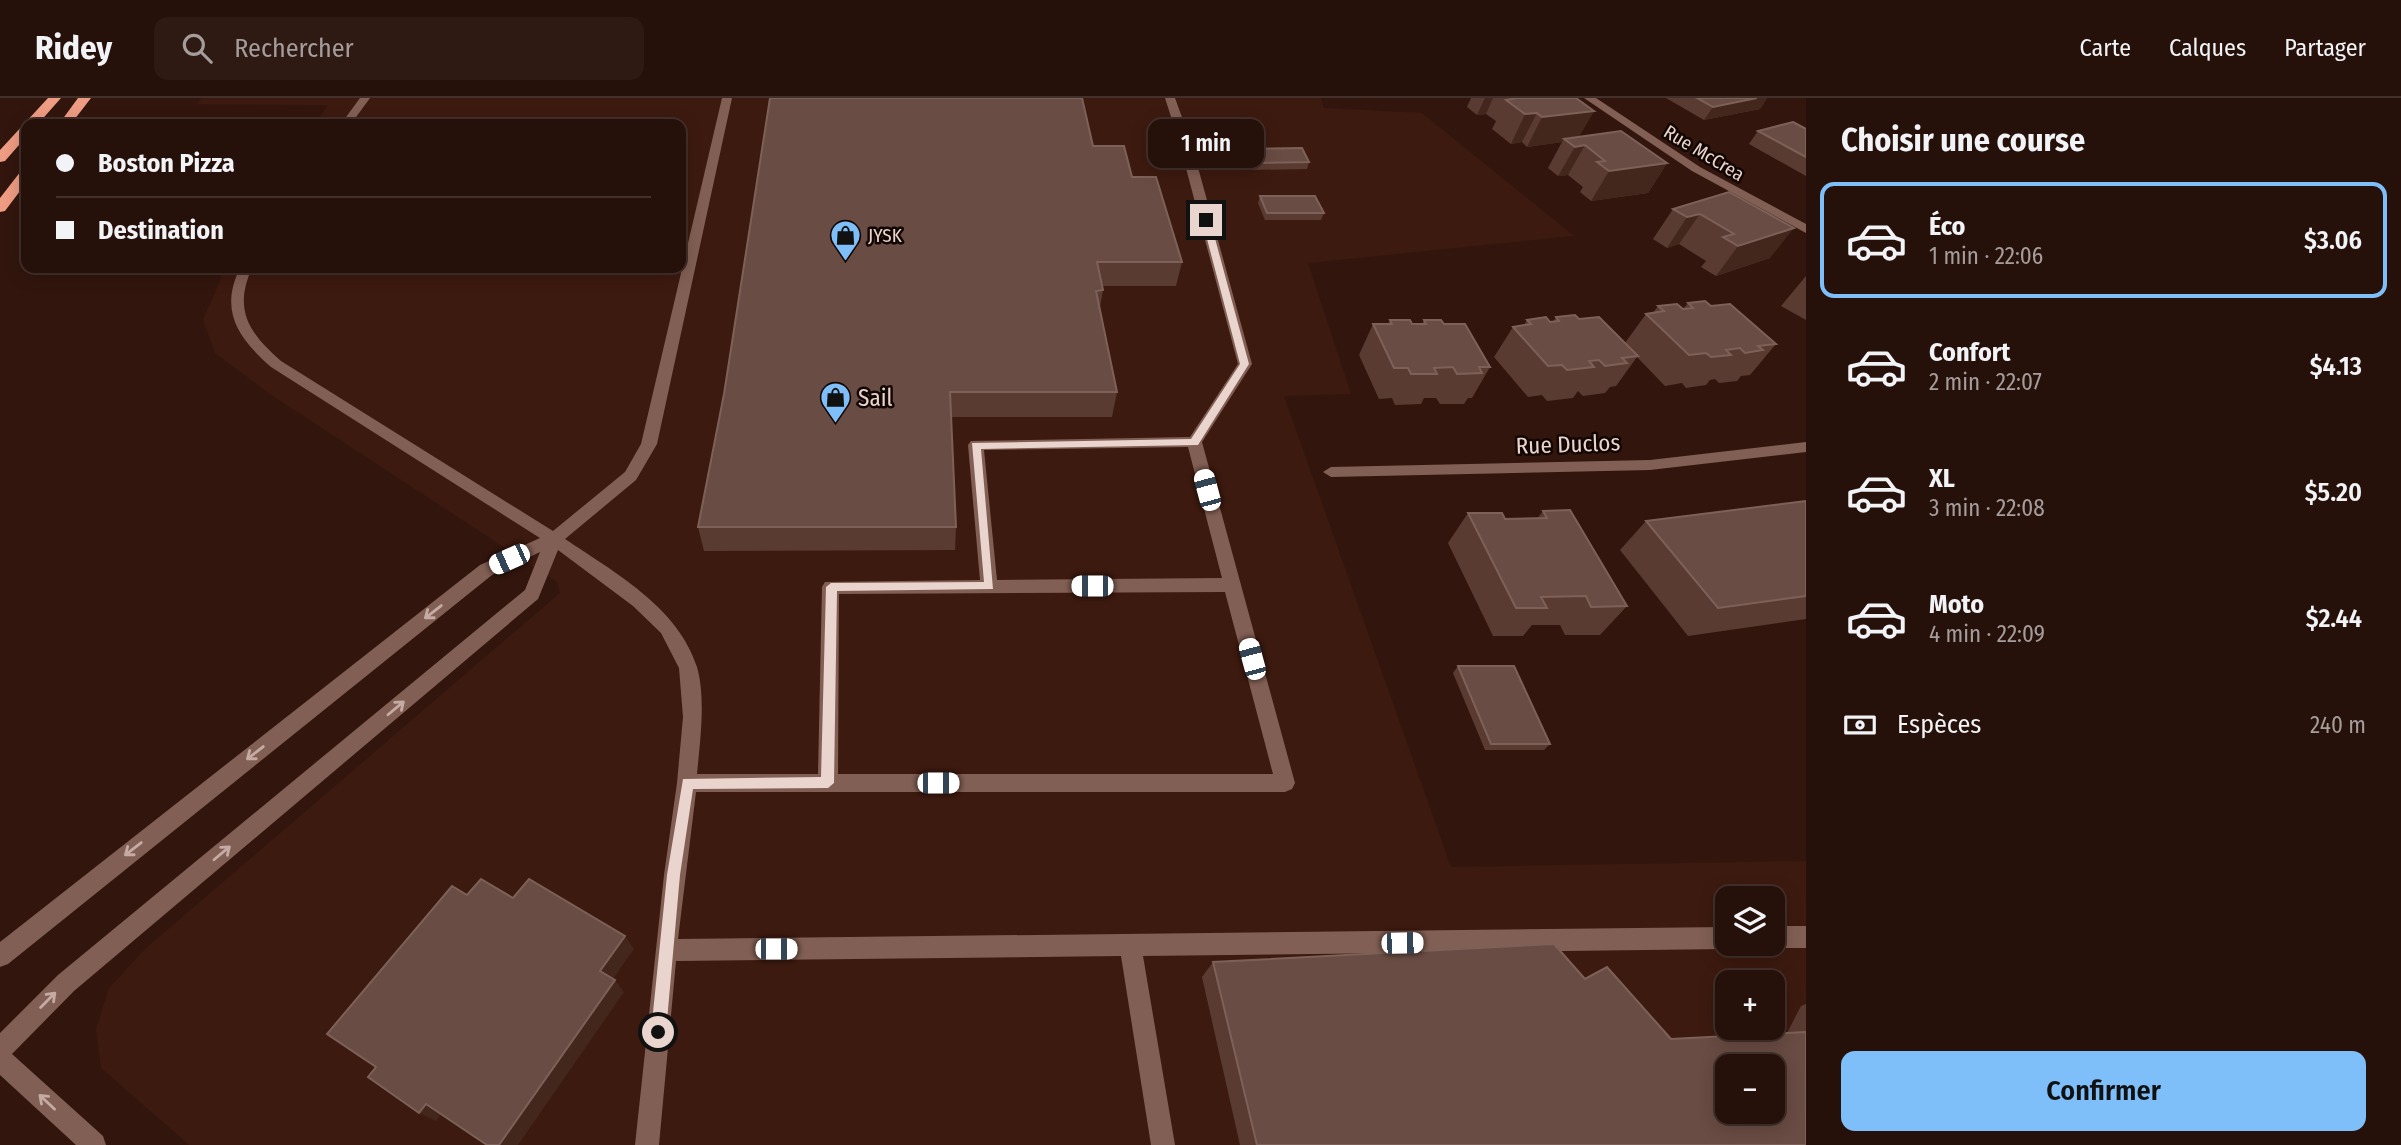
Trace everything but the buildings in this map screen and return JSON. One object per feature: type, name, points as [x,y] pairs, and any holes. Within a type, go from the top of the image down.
[{"type":"highway","points":[[36,119],[55,98]]},
{"type":"highway","points":[[69,119],[85,98]]},
{"type":"highway","points":[[0,158],[21,135]]},
{"type":"highway","points":[[0,208],[21,181]]},
{"type":"street","points":[[350,119],[365,98]]},
{"type":"street","points":[[0,956],[486,570],[554,539],[631,476],[649,444],[727,98]]},
{"type":"street","points":[[687,783],[1285,783],[1194,442],[1245,364],[1185,142],[1170,98]]},
{"type":"street","name":"Rue McCrea","points":[[1588,98],[1696,169],[1806,229]]},
{"type":"street","points":[[243,273],[235,300],[240,319],[253,345],[276,364],[554,539],[639,601],[667,628],[688,668],[692,717],[687,783],[674,875],[647,1145]]},
{"type":"street","points":[[989,586],[976,445],[1194,442]]},
{"type":"street","name":"Rue Duclos","points":[[1331,472],[1650,465],[1806,447]]},
{"type":"street","points":[[0,1049],[66,983],[532,594],[554,539]]},
{"type":"street","points":[[828,783],[831,587],[1233,585]]},
{"type":"street","points":[[1785,937],[1806,937]]},
{"type":"street","points":[[667,950],[1715,938]]},
{"type":"street","points":[[1130,946],[1163,1145]]},
{"type":"street","points":[[0,1059],[94,1145]]},
{"type":"shaded area","points":[[201,98],[1321,98],[1324,108],[1422,113],[1574,236],[1308,263],[1351,394],[1284,396],[1451,867],[1806,861],[1806,1145],[189,1145],[101,1068],[96,1029],[109,988],[146,948],[560,593],[557,582],[273,396],[215,353],[203,320],[221,273],[686,273],[686,119],[318,119],[328,105],[197,104]]},
{"type":"place","name":"JYSK","points":[[845,262]]},
{"type":"place","name":"Sail","points":[[835,425]]},
{"type":"route","points":[[658,1032],[674,875],[687,783],[828,783],[831,587],[989,586],[976,445],[1194,442],[1245,364],[1206,220]]}]
